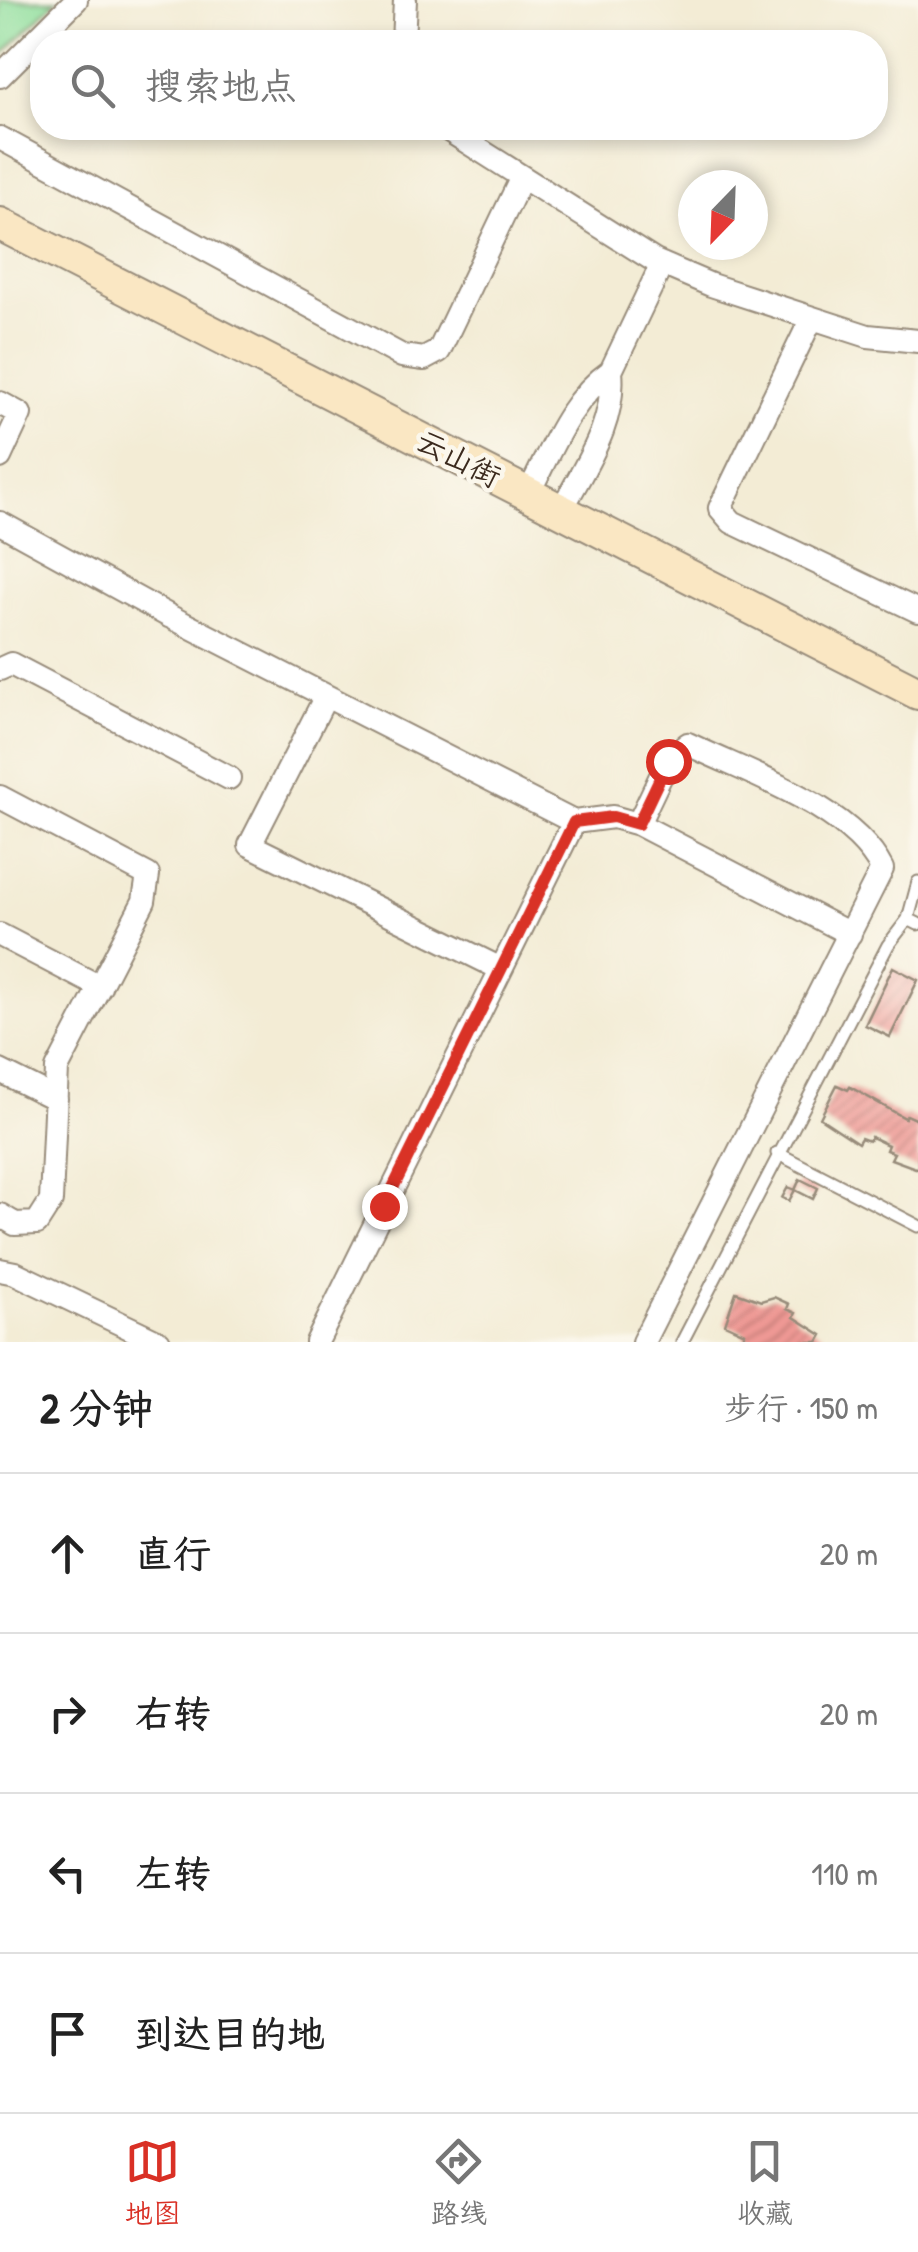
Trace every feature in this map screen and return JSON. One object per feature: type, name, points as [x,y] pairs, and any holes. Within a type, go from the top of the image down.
[{"type":"street","points":[[46,30],[76,0]]},
{"type":"street","points":[[404,30],[406,0]]},
{"type":"street","points":[[0,76],[30,46]]},
{"type":"street","points":[[0,138],[402,356],[424,359],[439,351],[522,179]]},
{"type":"street","points":[[463,140],[662,264],[868,336],[918,341]]},
{"type":"street","name":"云山街","points":[[0,224],[918,694]]},
{"type":"street","points":[[528,494],[574,406],[588,387],[610,371],[662,264]]},
{"type":"street","points":[[812,318],[720,508],[732,522],[918,611]]},
{"type":"street","points":[[562,511],[607,423],[614,400],[610,371]]},
{"type":"street","points":[[0,404],[20,414],[0,457]]},
{"type":"street","points":[[0,523],[574,822],[613,817],[638,824],[850,934]]},
{"type":"street","points":[[0,669],[11,664],[229,778]]},
{"type":"street","points":[[326,696],[250,845],[501,969]]},
{"type":"street","points":[[638,824],[668,761],[688,744],[838,819],[871,847],[882,869],[643,1342]]},
{"type":"street","points":[[0,798],[148,875],[144,902],[57,1069],[51,1201],[37,1223],[15,1224],[0,1215]]},
{"type":"street","points":[[317,1342],[574,822]]},
{"type":"street","points":[[0,935],[100,986]]},
{"type":"street","points":[[0,1071],[56,1099]]},
{"type":"street","points":[[0,1270],[15,1272],[159,1342]]},
{"type":"lane","points":[[682,1342],[888,945],[913,922],[918,882]]},
{"type":"lane","points":[[777,1153],[918,1226]]},
{"type":"green space","points":[[0,0],[57,0],[0,57]]},
{"type":"building","points":[[893,967],[918,980],[890,1037],[865,1025]]},
{"type":"building","points":[[837,1085],[848,1090],[850,1087],[905,1118],[907,1115],[918,1120],[918,1169],[891,1159],[894,1153],[886,1150],[888,1145],[871,1137],[869,1141],[861,1138],[858,1143],[820,1118]]},
{"type":"building","points":[[800,1179],[818,1188],[813,1199],[795,1190]]},
{"type":"building","points":[[788,1187],[795,1190],[789,1201],[782,1198]]},
{"type":"building","points":[[736,1292],[761,1301],[774,1297],[789,1304],[787,1309],[796,1313],[794,1317],[822,1335],[818,1342],[754,1342],[743,1337],[745,1333],[725,1324]]},
{"type":"route","points":[[384,1206],[574,822],[613,817],[638,824],[668,761]]}]
